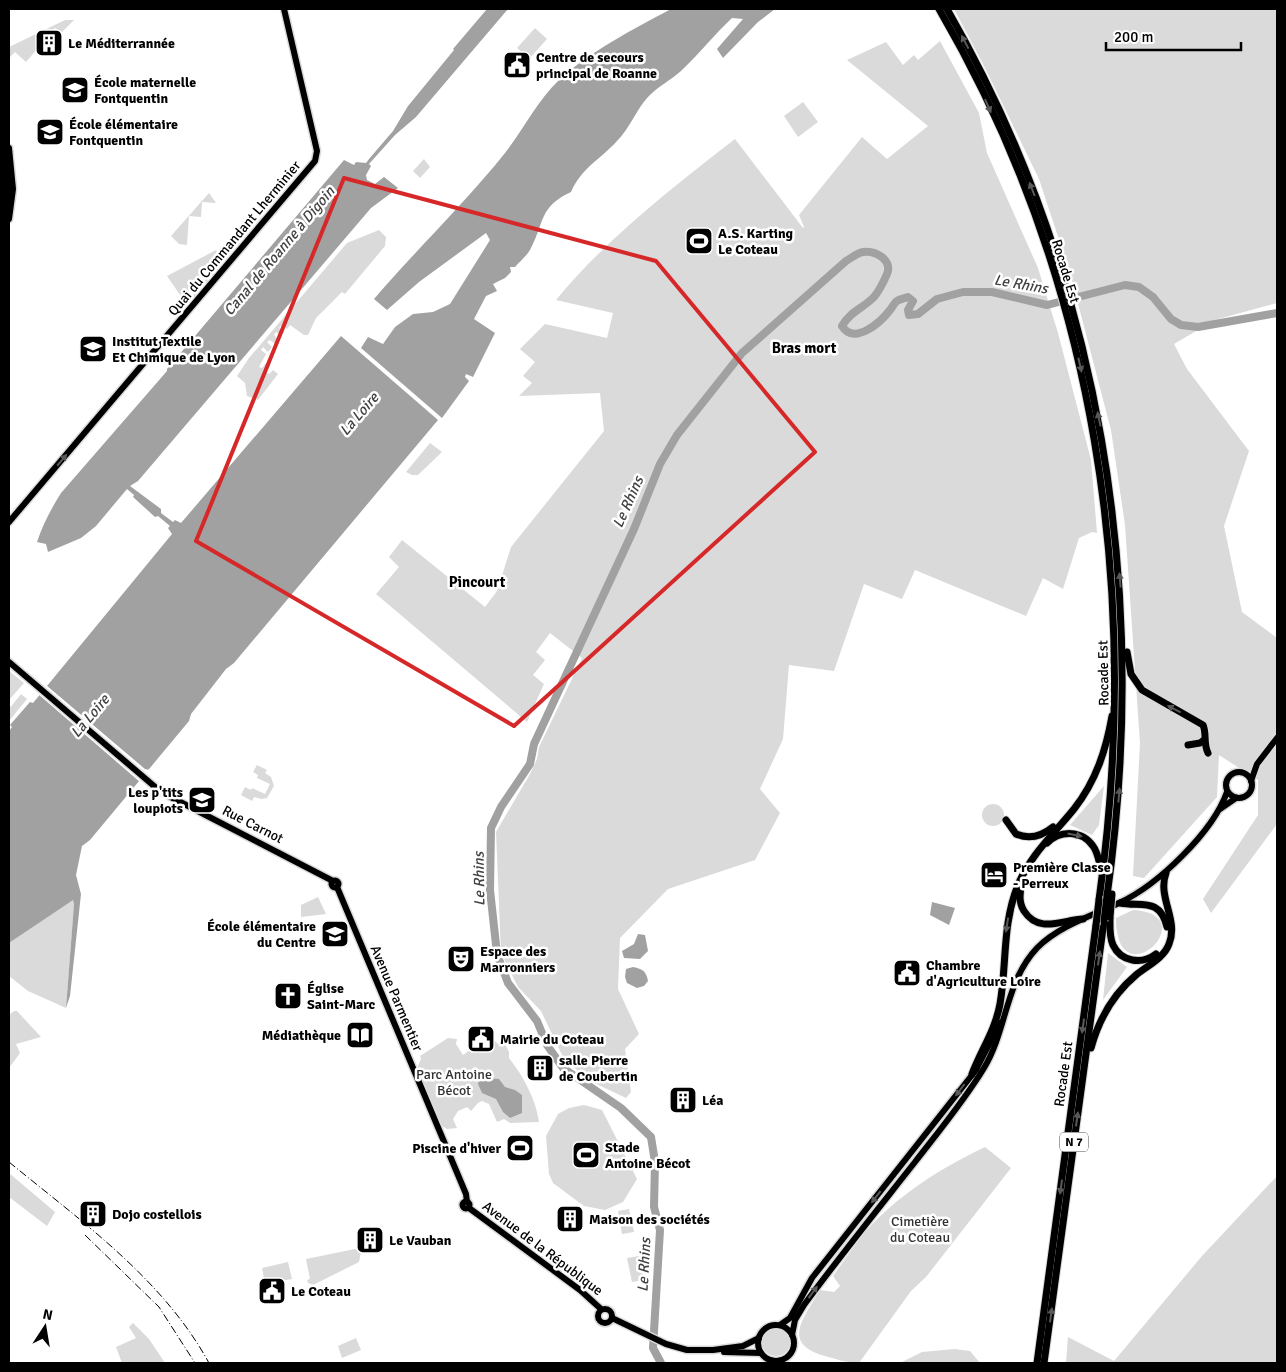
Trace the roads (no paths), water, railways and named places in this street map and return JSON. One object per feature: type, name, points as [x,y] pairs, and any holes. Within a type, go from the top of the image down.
[{"type":"highway","name":"Rocade Est","points":[[944,11],[985,80],[1021,161],[1051,241],[1061,286],[1088,368],[1103,441],[1116,532],[1122,615],[1124,700],[1121,766],[1109,885],[1110,895],[1044,1363]]},
{"type":"highway","name":"Rocade Est","points":[[1037,1363],[1103,874],[1114,766],[1116,703],[1114,592],[1109,533],[1071,317]]},
{"type":"highway","points":[[1122,615],[1126,623],[1128,660],[1134,681],[1150,696],[1200,722],[1204,728],[1204,740],[1208,753]]},
{"type":"highway","points":[[972,1074],[989,1040],[997,1017],[1002,991],[1007,928],[1014,894],[1035,852],[1062,822],[1088,788],[1100,766],[1116,703]]},
{"type":"highway","points":[[1188,745],[1200,743],[1204,740]]},
{"type":"highway","points":[[1006,820],[1016,834],[1025,837],[1041,835],[1062,822]]},
{"type":"highway","points":[[1083,919],[1047,925],[1034,921],[1021,906],[1020,895],[1024,880],[1044,847],[1056,836],[1068,834],[1081,836],[1090,842],[1096,852],[1103,874]]},
{"type":"highway","points":[[1086,1058],[1100,1020],[1111,1002],[1125,985],[1161,956],[1170,943],[1171,924],[1162,891],[1166,873]]},
{"type":"highway","points":[[1107,919],[1113,945],[1123,956],[1132,960],[1144,960],[1155,955],[1163,947],[1167,927],[1160,911],[1145,903],[1120,903]]},
{"type":"main road","name":"Quai du Commandant Lherminier","points":[[9,522],[313,165],[317,151],[284,9]]},
{"type":"main road","points":[[9,148],[13,175],[9,219]]},
{"type":"main road","name":"Rue Carnot","points":[[9,662],[161,792],[335,884]]},
{"type":"main road","points":[[713,1350],[761,1353],[772,1360],[786,1358],[793,1349],[792,1335],[795,1320],[804,1305],[973,1086],[992,1051],[1017,977],[1031,955],[1057,932],[1120,903],[1155,882],[1166,873],[1220,809],[1236,798],[1248,794],[1257,764],[1277,738]]},
{"type":"main road","points":[[1220,809],[1227,792],[1225,785],[1229,776],[1242,773],[1257,764]]},
{"type":"main road","points":[[1242,773],[1251,781]]},
{"type":"main road","points":[[1227,792],[1236,798]]},
{"type":"main road","name":"Avenue Parmentier","points":[[335,884],[465,1192],[468,1205]]},
{"type":"main road","points":[[612,1318],[666,1344],[694,1351],[744,1346],[758,1338],[766,1328],[780,1325],[790,1318],[812,1278],[972,1074],[984,1057],[1002,1018]]},
{"type":"main road","name":"Avenue de la République","points":[[468,1205],[580,1290],[601,1309]]},
{"type":"main road","points":[[601,1309],[610,1310],[612,1318],[608,1323],[601,1322],[598,1317],[601,1309]]},
{"type":"main road","points":[[780,1325],[792,1335]]},
{"type":"main road","points":[[758,1338],[761,1353]]},
{"type":"water","points":[[487,9],[508,9],[416,117],[395,135],[369,164],[371,166],[366,175],[367,180],[375,184],[384,177],[398,188],[371,208],[138,481],[130,486],[161,509],[161,513],[173,522],[175,520],[181,523],[341,336],[438,420],[234,663],[226,669],[191,714],[189,721],[90,840],[82,846],[76,875],[81,894],[70,996],[66,1008],[73,900],[9,943],[9,731],[12,727],[10,725],[30,702],[33,703],[172,534],[168,528],[170,526],[158,516],[155,517],[127,489],[96,526],[81,538],[48,552],[46,544],[37,542],[42,529],[61,493],[167,371],[344,160],[354,165],[356,162],[366,163],[393,131],[408,106]]},
{"type":"water","points":[[671,9],[775,9],[758,22],[723,58],[717,49],[743,19],[732,18],[681,71],[648,97],[622,136],[580,176],[571,192],[553,203],[548,209],[530,251],[515,267],[510,267],[511,272],[505,278],[493,284],[497,291],[486,296],[474,319],[495,333],[473,377],[466,374],[465,377],[469,381],[442,418],[361,348],[368,337],[383,344],[395,327],[413,314],[433,312],[450,304],[490,240],[486,233],[419,282],[387,310],[374,299],[489,172],[512,144],[537,106],[559,80],[599,50]]},
{"type":"water","points":[[932,902],[955,908],[949,925],[930,915]]},
{"type":"water","points":[[638,934],[645,935],[648,951],[640,959],[624,958],[622,951],[634,944]]},
{"type":"water","points":[[633,967],[645,973],[648,981],[644,986],[637,988],[627,983],[625,977],[626,969]]},
{"type":"water","points":[[486,1078],[499,1079],[505,1087],[515,1090],[522,1095],[522,1113],[510,1118],[503,1112],[496,1099],[482,1093],[478,1084],[479,1080]]},
{"type":"waterway","name":"Le Rhins","points":[[661,1363],[653,1348],[660,1230],[654,1207],[655,1162],[651,1137],[621,1108],[563,1068],[547,1045],[537,1021],[508,983],[497,954],[490,890],[491,828],[501,807],[530,764],[534,744],[634,529],[660,464],[677,435],[742,353],[846,261],[856,254],[863,252],[877,254],[882,257],[888,269],[883,283],[874,297],[853,313],[842,326],[847,332],[853,334],[860,333],[874,326],[901,299],[908,297],[913,301],[908,310],[909,315],[918,314],[937,299],[963,292],[992,292],[1047,305],[1125,285],[1139,287],[1153,297],[1171,319],[1181,325],[1198,327],[1277,313]]},
{"type":"railway","points":[[9,1162],[92,1230],[145,1278],[169,1305],[209,1363]]},
{"type":"railway","points":[[85,1235],[159,1307],[195,1363]]},
{"type":"place","name":"Le Méditerrannée","points":[[49,43]]},
{"type":"place","name":"Centre de secours principal de Roanne","points":[[517,65]]},
{"type":"place","name":"École maternelle Fontquentin","points":[[75,90]]},
{"type":"place","name":"École élémentaire Fontquentin","points":[[50,132]]},
{"type":"place","name":"A.S. Karting Le Coteau","points":[[699,241]]},
{"type":"place","name":"Institut Textile Et Chimique de Lyon","points":[[93,349]]},
{"type":"place","name":"Les p'tits loupiots","points":[[202,800]]},
{"type":"place","name":"Première Classe - Perreux","points":[[994,875]]},
{"type":"place","name":"École élémentaire du Centre","points":[[335,934]]},
{"type":"place","name":"Espace des Marronniers","points":[[461,959]]},
{"type":"place","name":"Chambre d'Agriculture Loire","points":[[907,973]]},
{"type":"place","name":"Église Saint-Marc","points":[[288,996]]},
{"type":"place","name":"Médiathèque","points":[[360,1035]]},
{"type":"place","name":"Mairie du Coteau","points":[[481,1039]]},
{"type":"place","name":"salle Pierre de Coubertin","points":[[540,1068]]},
{"type":"place","name":"Léa","points":[[683,1100]]},
{"type":"place","name":"Piscine d'hiver","points":[[520,1148]]},
{"type":"place","name":"Stade Antoine Bécot","points":[[586,1155]]},
{"type":"place","name":"Dojo costellois","points":[[93,1214]]},
{"type":"place","name":"Maison des sociétés","points":[[570,1219]]},
{"type":"place","name":"Le Vauban","points":[[370,1240]]},
{"type":"place","name":"Le Coteau","points":[[272,1291]]},
{"type":"district","name":"Bras mort","points":[[804,348]]},
{"type":"district","name":"Pincourt","points":[[477,582]]},
{"type":"water label","name":"Canal de Roanne à Digoin","points":[[279,251]]},
{"type":"water label","name":"La Loire","points":[[359,414]]},
{"type":"water label","name":"La Loire","points":[[90,716]]},
{"type":"park label","name":"Parc Antoine Bécot","points":[[454,1082]]},
{"type":"park label","name":"Cimetière du Coteau","points":[[920,1230]]}]
